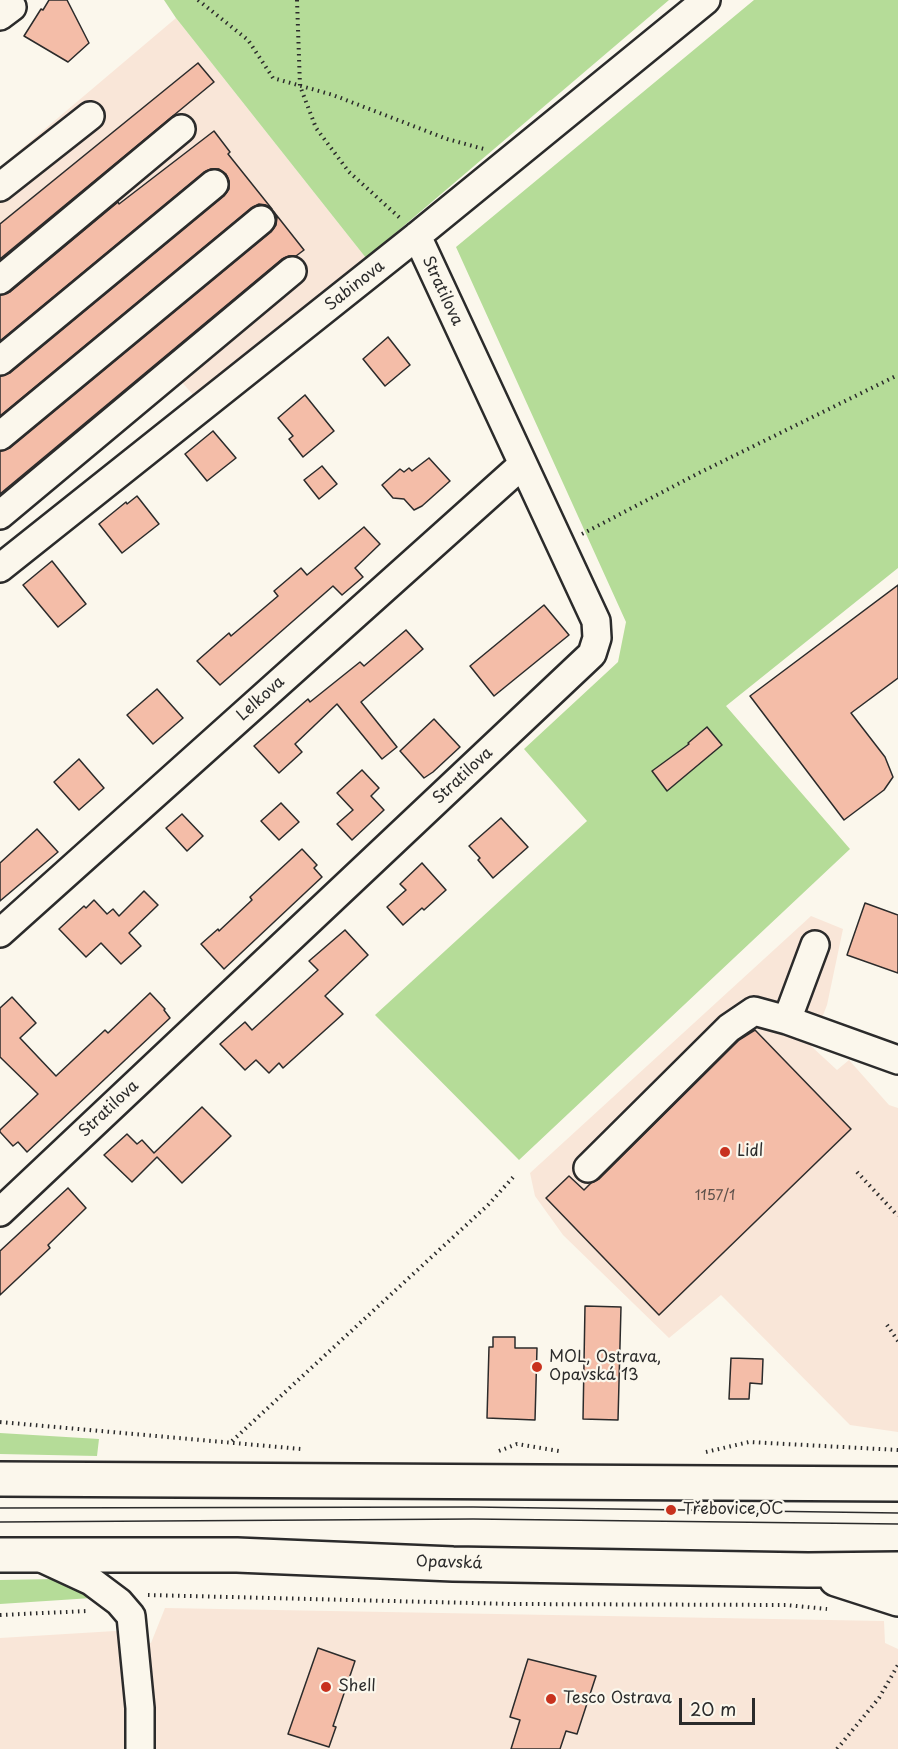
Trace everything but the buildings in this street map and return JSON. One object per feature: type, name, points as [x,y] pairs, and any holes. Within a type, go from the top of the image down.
[{"type":"main road","points":[[0,1479],[898,1484]]},
{"type":"main road","name":"Opavská","points":[[0,1555],[237,1555],[453,1564],[808,1570],[898,1569]]},
{"type":"main road","points":[[808,1570],[898,1599]]},
{"type":"street","name":"Sabinova","points":[[0,568],[417,237],[706,0]]},
{"type":"street","points":[[0,187],[90,116]]},
{"type":"street","points":[[0,280],[181,129]]},
{"type":"street","points":[[0,362],[214,184]]},
{"type":"street","points":[[0,436],[261,220]]},
{"type":"street","name":"Stratilova","points":[[0,1212],[592,654],[597,638],[596,621],[417,237]]},
{"type":"street","points":[[0,514],[292,271]]},
{"type":"street","name":"Lelkova","points":[[0,933],[522,465]]},
{"type":"street","points":[[787,1020],[815,945]]},
{"type":"street","points":[[588,1167],[729,1028],[754,1011],[787,1020],[898,1060]]},
{"type":"street","points":[[36,1555],[91,1581],[125,1609],[140,1708],[140,1749]]},
{"type":"path","points":[[198,0],[248,40],[273,78],[333,95],[447,139],[514,158]]},
{"type":"path","points":[[297,0],[300,86],[316,128],[349,172],[391,208],[417,237]]},
{"type":"path","points":[[562,545],[699,473],[898,375]]},
{"type":"path","points":[[857,1172],[898,1216]]},
{"type":"path","points":[[231,1442],[488,1205],[516,1174]]},
{"type":"path","points":[[886,1325],[898,1341]]},
{"type":"path","points":[[0,1422],[302,1449]]},
{"type":"path","points":[[0,1615],[125,1609],[137,1594],[500,1604],[786,1605],[830,1609]]},
{"type":"path","points":[[837,1749],[879,1698],[898,1665]]},
{"type":"shaded area","points":[[176,18],[366,258],[195,397],[180,380],[0,529],[0,167]]},
{"type":"shaded area","points":[[811,916],[843,929],[827,1005],[811,1046],[837,1070],[849,1060],[889,1105],[898,1108],[898,1432],[850,1425],[721,1295],[669,1338],[563,1235],[535,1196],[530,1173]]},
{"type":"shaded area","points":[[165,1608],[884,1621],[885,1643],[898,1649],[898,1749],[0,1749],[0,1638],[115,1631],[151,1643]]},
{"type":"green space","points":[[164,0],[669,0],[366,258]]},
{"type":"green space","points":[[754,0],[898,0],[898,568],[726,706],[850,849],[519,1160],[375,1015],[587,821],[524,749],[618,662],[626,622],[456,247]]},
{"type":"green space","points":[[0,1433],[99,1439],[97,1456],[0,1454]]},
{"type":"green space","points":[[56,1579],[92,1598],[0,1604],[0,1580]]},
{"type":"tram line","points":[[0,1508],[473,1507],[898,1513]]},
{"type":"tram line","points":[[0,1522],[473,1519],[898,1524]]},
{"type":"place","name":"Lidl","points":[[725,1152]]},
{"type":"place","name":"MOL, Ostrava, Opavská 13","points":[[537,1367]]},
{"type":"place","name":"Třebovice,OC","points":[[671,1510]]},
{"type":"place","name":"Shell","points":[[326,1687]]},
{"type":"place","name":"Tesco Ostrava","points":[[551,1699]]}]
